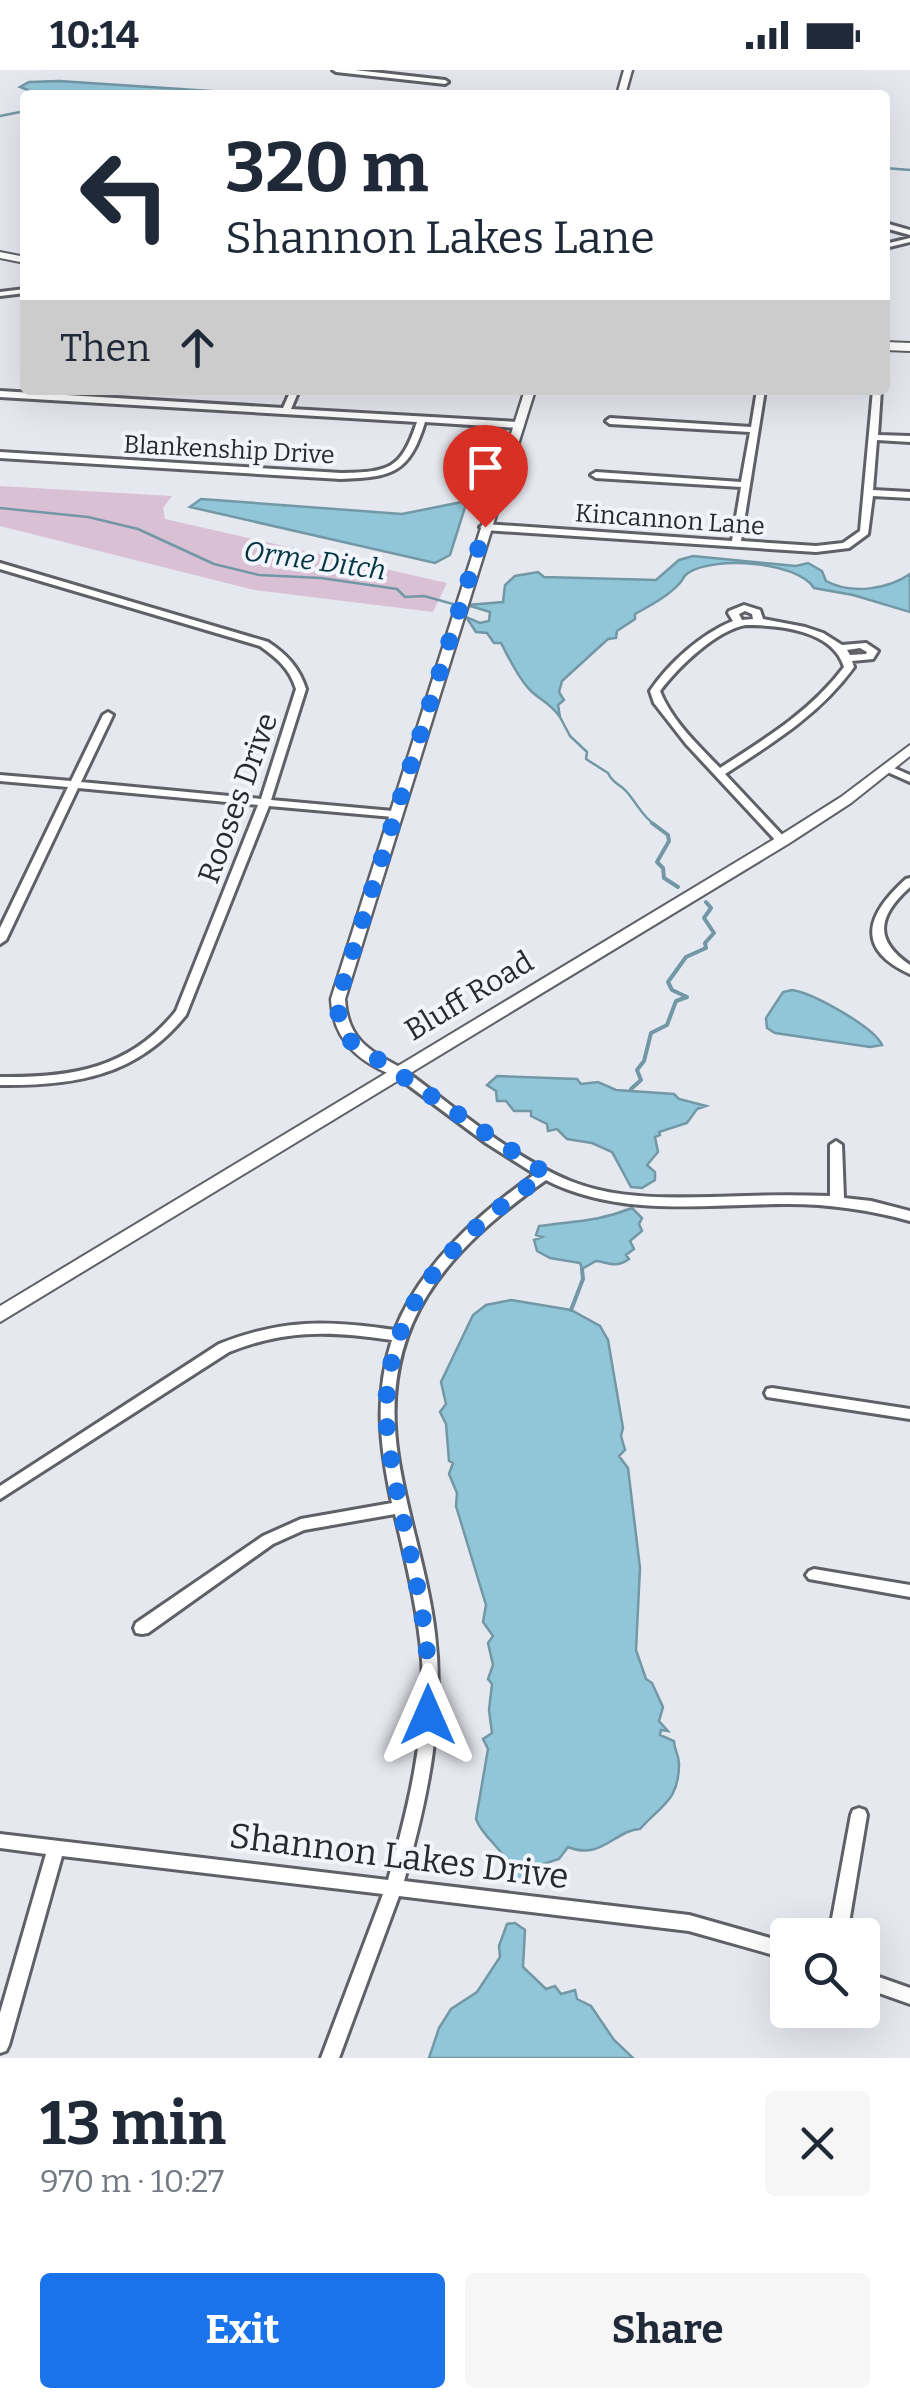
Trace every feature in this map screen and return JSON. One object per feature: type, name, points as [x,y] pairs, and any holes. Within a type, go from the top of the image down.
[{"type":"main road","name":"Bluff Road","points":[[0,1314],[782,841],[910,749]]},
{"type":"street","points":[[336,70],[401,74],[445,82]]},
{"type":"street","points":[[0,394],[518,425]]},
{"type":"street","points":[[155,402],[158,395]]},
{"type":"street","points":[[286,411],[293,395]]},
{"type":"street","points":[[528,395],[393,814],[338,999],[339,1027],[349,1040],[546,1174],[588,1192],[676,1203],[837,1202],[910,1216]]},
{"type":"street","points":[[736,544],[760,395]]},
{"type":"street","points":[[877,395],[868,493],[910,496]]},
{"type":"street","name":"Blankenship Drive","points":[[0,455],[341,476],[377,474],[392,471],[410,456],[422,419]]},
{"type":"street","points":[[610,421],[754,430]]},
{"type":"street","points":[[873,437],[910,440]]},
{"type":"street","points":[[596,475],[745,484]]},
{"type":"street","name":"Kincannon Lane","points":[[485,527],[825,549],[852,543],[864,532],[868,493]]},
{"type":"street","name":"Rooses Drive","points":[[0,566],[235,634],[283,657],[298,674],[301,689],[265,802],[182,1012],[168,1032],[148,1048],[98,1071],[66,1078],[0,1082]]},
{"type":"street","points":[[720,773],[814,705],[846,671],[845,653],[821,637],[760,621],[739,623],[718,632],[662,682],[654,695],[659,707],[782,841]]},
{"type":"street","points":[[0,940],[108,715]]},
{"type":"street","points":[[887,768],[910,778]]},
{"type":"street","points":[[0,778],[393,814]]},
{"type":"street","points":[[910,881],[887,900],[877,916],[876,932],[885,949],[910,970]]},
{"type":"street","points":[[836,1145],[837,1202]]},
{"type":"street","points":[[330,2058],[396,1888],[425,1770],[430,1688],[424,1614],[390,1453],[386,1415],[389,1374],[399,1336],[420,1290],[453,1246],[500,1204],[546,1174]]},
{"type":"street","points":[[0,1492],[224,1348],[251,1336],[301,1326],[399,1336]]},
{"type":"street","points":[[772,1393],[910,1414]]},
{"type":"street","points":[[142,1628],[268,1540],[301,1525],[402,1507]]},
{"type":"street","points":[[814,1575],[910,1591]]},
{"type":"street","points":[[841,1918],[859,1815]]},
{"type":"street","name":"Shannon Lakes Drive","points":[[0,1841],[689,1923],[770,1946]]},
{"type":"street","points":[[0,2046],[56,1848]]},
{"type":"street","points":[[880,1985],[910,1996]]},
{"type":"shaded area","points":[[0,486],[172,496],[163,508],[165,519],[447,583],[433,612],[254,590],[0,526]]},
{"type":"water","points":[[59,81],[195,90],[20,87],[29,82]]},
{"type":"water","points":[[201,499],[402,514],[467,501],[450,555],[435,563],[190,507]]},
{"type":"water","points":[[693,556],[796,566],[808,563],[822,571],[826,581],[858,589],[881,586],[910,574],[910,612],[814,588],[805,579],[773,567],[734,563],[700,568],[635,614],[635,619],[617,631],[616,638],[608,639],[562,681],[559,692],[564,700],[558,705],[560,717],[526,685],[501,643],[494,643],[487,633],[476,632],[466,617],[480,623],[489,621],[490,612],[467,605],[503,602],[505,585],[515,576],[538,572],[544,577],[656,580],[679,560]]},
{"type":"water","points":[[792,990],[842,1012],[868,1029],[882,1045],[870,1047],[775,1033],[767,1028],[766,1018],[783,992]]},
{"type":"water","points":[[497,1076],[577,1079],[581,1084],[598,1082],[616,1090],[674,1094],[706,1106],[697,1109],[687,1123],[659,1132],[655,1137],[658,1152],[647,1165],[655,1172],[655,1180],[642,1188],[631,1187],[612,1152],[592,1143],[567,1139],[557,1129],[548,1131],[547,1124],[531,1116],[531,1111],[514,1111],[506,1101],[497,1101],[496,1091],[487,1085]]},
{"type":"water","points":[[632,1208],[642,1218],[642,1231],[630,1241],[634,1249],[624,1262],[596,1261],[582,1269],[580,1263],[550,1258],[537,1251],[534,1240],[542,1237],[536,1235],[539,1226],[596,1219]]},
{"type":"water","points":[[511,1300],[571,1310],[600,1326],[608,1340],[623,1428],[625,1450],[619,1456],[628,1468],[640,1568],[636,1650],[646,1679],[652,1683],[663,1707],[659,1721],[668,1731],[661,1730],[660,1735],[674,1741],[679,1764],[672,1794],[640,1829],[599,1848],[568,1847],[559,1859],[540,1865],[533,1881],[509,1878],[506,1860],[476,1819],[488,1749],[483,1739],[492,1733],[492,1684],[488,1679],[493,1665],[488,1643],[493,1636],[483,1622],[486,1605],[456,1506],[457,1493],[449,1474],[453,1463],[449,1461],[446,1424],[440,1412],[446,1404],[441,1382],[473,1315],[486,1305]]},
{"type":"water","points":[[515,1923],[525,1930],[523,1967],[546,1989],[555,1986],[561,1994],[575,1990],[577,1999],[591,2006],[614,2040],[633,2058],[429,2058],[439,2028],[451,2009],[477,1992],[500,1957],[499,1946],[507,1924]]},
{"type":"waterway","points":[[0,116],[20,112]]},
{"type":"waterway","points":[[890,168],[910,170]]},
{"type":"waterway","name":"Orme Ditch","points":[[0,508],[88,517],[138,529],[214,564],[259,575],[321,578],[397,589],[405,597],[424,596],[453,604]]},
{"type":"waterway","points":[[560,717],[570,736],[587,752],[586,759],[608,773],[655,825]]},
{"type":"waterway","points":[[652,823],[668,835],[669,841],[657,862],[663,868],[664,878],[678,887]]},
{"type":"waterway","points":[[631,1089],[641,1080],[637,1070],[644,1061],[651,1033],[667,1025],[676,1001],[687,997],[672,990],[668,982],[686,957],[706,948],[705,943],[714,933],[704,918],[711,908],[706,902]]},
{"type":"waterway","points":[[571,1310],[583,1279],[582,1269]]},
{"type":"route","points":[[428,1715],[430,1688],[424,1614],[390,1453],[386,1415],[389,1374],[399,1336],[420,1290],[453,1246],[500,1204],[546,1174],[349,1040],[339,1027],[338,999],[485,527]]}]
